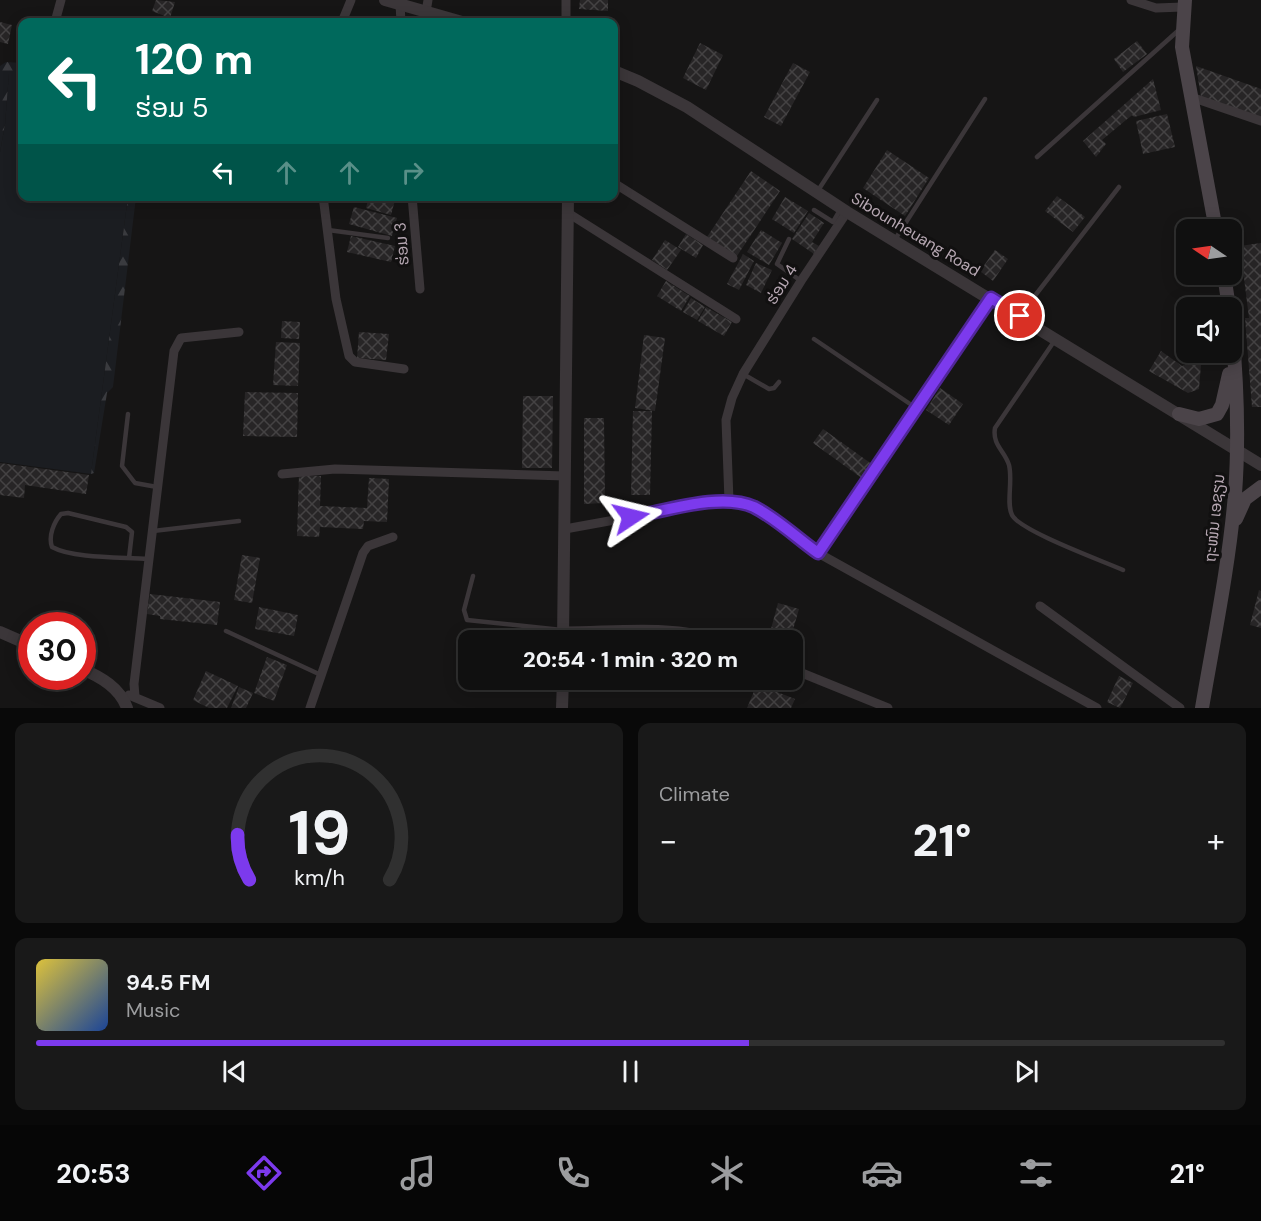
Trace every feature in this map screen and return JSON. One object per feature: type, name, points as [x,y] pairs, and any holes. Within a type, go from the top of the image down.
[{"type":"main road","points":[[1184,3],[1182,47],[1214,219]]},
{"type":"main road","points":[[1179,414],[1199,419],[1217,414],[1226,394],[1232,363]]},
{"type":"main road","name":"ຖະໜົນ ເອຊຽນ","points":[[1202,708],[1230,539],[1235,449],[1234,363]]},
{"type":"main road","points":[[1230,539],[1245,499],[1261,487]]},
{"type":"street","points":[[56,18],[61,0]]},
{"type":"street","points":[[344,18],[351,0]]},
{"type":"street","points":[[385,0],[400,4],[427,6],[453,18]]},
{"type":"street","points":[[566,0],[566,18]]},
{"type":"street","points":[[1131,0],[1156,8],[1184,3]]},
{"type":"street","points":[[400,4],[401,18]]},
{"type":"street","name":"Sibounheuang Road","points":[[618,73],[687,107],[844,210],[1057,338],[1261,465]]},
{"type":"street","points":[[1191,97],[1261,121]]},
{"type":"street","points":[[618,186],[733,258]]},
{"type":"street","points":[[324,201],[336,299],[349,356],[355,362],[404,369]]},
{"type":"street","name":"ຮ່ອມ 3","points":[[412,201],[420,289]]},
{"type":"street","points":[[563,630],[568,201]]},
{"type":"street","name":"ຮ່ອມ 4","points":[[729,501],[726,420],[743,374],[844,210]]},
{"type":"street","points":[[568,213],[736,319]]},
{"type":"street","points":[[818,553],[991,298]]},
{"type":"street","points":[[135,696],[134,684],[151,531],[176,345],[181,338],[239,332]]},
{"type":"street","points":[[282,474],[335,469],[566,476]]},
{"type":"street","points":[[565,529],[729,501],[755,508],[818,553],[1097,708]]},
{"type":"street","points":[[310,708],[323,676],[363,553],[368,546],[393,537]]},
{"type":"street","points":[[1040,606],[1180,708]]},
{"type":"street","points":[[0,632],[18,640]]},
{"type":"street","points":[[803,673],[888,708]]},
{"type":"street","points":[[96,675],[119,693],[127,708]]},
{"type":"street","points":[[562,708],[563,690]]},
{"type":"street","points":[[119,693],[135,696],[160,708]]},
{"type":"lane","points":[[1037,157],[1182,26]]},
{"type":"lane","points":[[894,241],[986,99]]},
{"type":"lane","points":[[817,192],[877,100]]},
{"type":"lane","points":[[1020,316],[1119,187]]},
{"type":"lane","points":[[814,210],[833,222],[844,210]]},
{"type":"lane","points":[[328,230],[388,238]]},
{"type":"lane","points":[[789,239],[777,264],[801,281]]},
{"type":"lane","points":[[1057,338],[995,428],[997,446],[1009,464],[1012,489],[1010,507],[1013,517],[1040,534],[1123,570]]},
{"type":"lane","points":[[814,339],[916,408]]},
{"type":"lane","points":[[743,374],[769,389],[774,388],[779,382]]},
{"type":"lane","points":[[128,414],[122,466],[135,483],[157,487]]},
{"type":"lane","points":[[129,558],[132,532],[126,527],[68,513],[61,514],[56,520],[50,541],[52,547],[57,550],[129,558],[148,559]]},
{"type":"lane","points":[[151,531],[239,521]]},
{"type":"lane","points":[[472,576],[464,610],[467,620],[527,630]]},
{"type":"lane","points":[[226,631],[323,676]]},
{"type":"green space","points":[[6,62],[18,63],[18,73],[9,73],[0,152],[0,66]]},
{"type":"green space","points":[[9,72],[18,73],[18,201],[127,201],[91,474],[0,462],[0,152],[5,124]]},
{"type":"green space","points":[[127,201],[136,201],[113,387],[107,393],[94,473],[91,474]]},
{"type":"building","points":[[156,0],[175,2],[170,18],[152,11]]},
{"type":"building","points":[[580,0],[608,0],[608,11],[579,9]]},
{"type":"building","points":[[0,22],[12,25],[8,44],[0,42]]},
{"type":"building","points":[[1137,41],[1147,54],[1123,72],[1114,59]]},
{"type":"building","points":[[700,43],[723,55],[706,90],[683,78]]},
{"type":"building","points":[[793,63],[810,72],[781,126],[764,117]]},
{"type":"building","points":[[1196,66],[1261,89],[1261,118],[1201,97]]},
{"type":"building","points":[[1153,79],[1161,110],[1134,117],[1132,115],[1102,140],[1106,144],[1096,157],[1083,141]]},
{"type":"building","points":[[1167,114],[1175,147],[1143,154],[1136,121]]},
{"type":"building","points":[[887,150],[929,178],[905,216],[863,188]]},
{"type":"building","points":[[751,171],[780,191],[737,256],[707,237]]},
{"type":"building","points":[[1057,196],[1085,217],[1073,232],[1045,211]]},
{"type":"building","points":[[785,197],[808,211],[794,233],[772,219]]},
{"type":"building","points":[[368,201],[395,201],[391,215],[366,208]]},
{"type":"building","points":[[354,207],[397,218],[392,236],[349,224]]},
{"type":"building","points":[[809,213],[824,223],[812,242],[819,246],[814,254],[792,239]]},
{"type":"building","points":[[761,230],[782,243],[769,265],[747,252]]},
{"type":"building","points":[[686,234],[703,245],[696,258],[678,247]]},
{"type":"building","points":[[351,236],[395,246],[391,262],[347,252]]},
{"type":"building","points":[[665,240],[681,250],[667,270],[652,260]]},
{"type":"building","points":[[1261,243],[1261,407],[1252,407],[1245,318],[1249,318],[1242,246]]},
{"type":"building","points":[[995,250],[1008,259],[993,281],[980,271]]},
{"type":"building","points":[[743,254],[754,261],[739,290],[727,284]]},
{"type":"building","points":[[756,263],[772,270],[761,293],[746,285]]},
{"type":"building","points":[[666,281],[690,296],[681,311],[657,296]]},
{"type":"building","points":[[691,298],[705,307],[697,320],[683,312]]},
{"type":"building","points":[[706,307],[732,322],[724,336],[698,321]]},
{"type":"building","points":[[282,321],[300,322],[299,339],[281,338]]},
{"type":"building","points":[[359,332],[389,334],[386,360],[357,358]]},
{"type":"building","points":[[644,335],[665,338],[655,411],[635,408]]},
{"type":"building","points":[[276,342],[300,343],[298,386],[273,385]]},
{"type":"building","points":[[1161,351],[1182,366],[1185,363],[1201,363],[1199,389],[1188,393],[1149,371]]},
{"type":"building","points":[[940,388],[963,404],[949,425],[926,410]]},
{"type":"building","points":[[245,392],[298,393],[297,437],[243,436]]},
{"type":"building","points":[[523,396],[553,396],[552,468],[522,468]]},
{"type":"building","points":[[633,411],[652,411],[650,495],[631,495]]},
{"type":"building","points":[[584,418],[604,418],[605,503],[584,504]]},
{"type":"building","points":[[823,429],[873,465],[863,479],[813,443]]},
{"type":"building","points":[[0,463],[89,475],[86,494],[25,485],[24,498],[0,495]]},
{"type":"building","points":[[299,475],[321,476],[320,506],[367,508],[369,478],[389,479],[387,522],[364,521],[363,529],[320,527],[319,537],[297,536]]},
{"type":"building","points":[[242,555],[260,558],[252,603],[234,600]]},
{"type":"building","points":[[1259,590],[1261,591],[1261,628],[1250,625]]},
{"type":"building","points":[[150,594],[220,602],[217,625],[160,619],[160,616],[147,614]]},
{"type":"building","points":[[778,603],[799,609],[793,630],[771,630]]},
{"type":"building","points":[[259,607],[298,615],[294,636],[255,629]]},
{"type":"building","points":[[267,657],[287,665],[274,701],[254,693]]},
{"type":"building","points":[[206,671],[238,686],[227,708],[209,708],[193,700]]},
{"type":"building","points":[[1119,676],[1133,683],[1120,708],[1107,702]]},
{"type":"building","points":[[239,687],[253,693],[246,708],[231,708]]},
{"type":"building","points":[[754,690],[772,690],[795,699],[791,708],[747,708]]},
{"type":"route","points":[[631,517],[719,501],[735,501],[755,508],[818,553],[991,298],[1020,316]]}]
